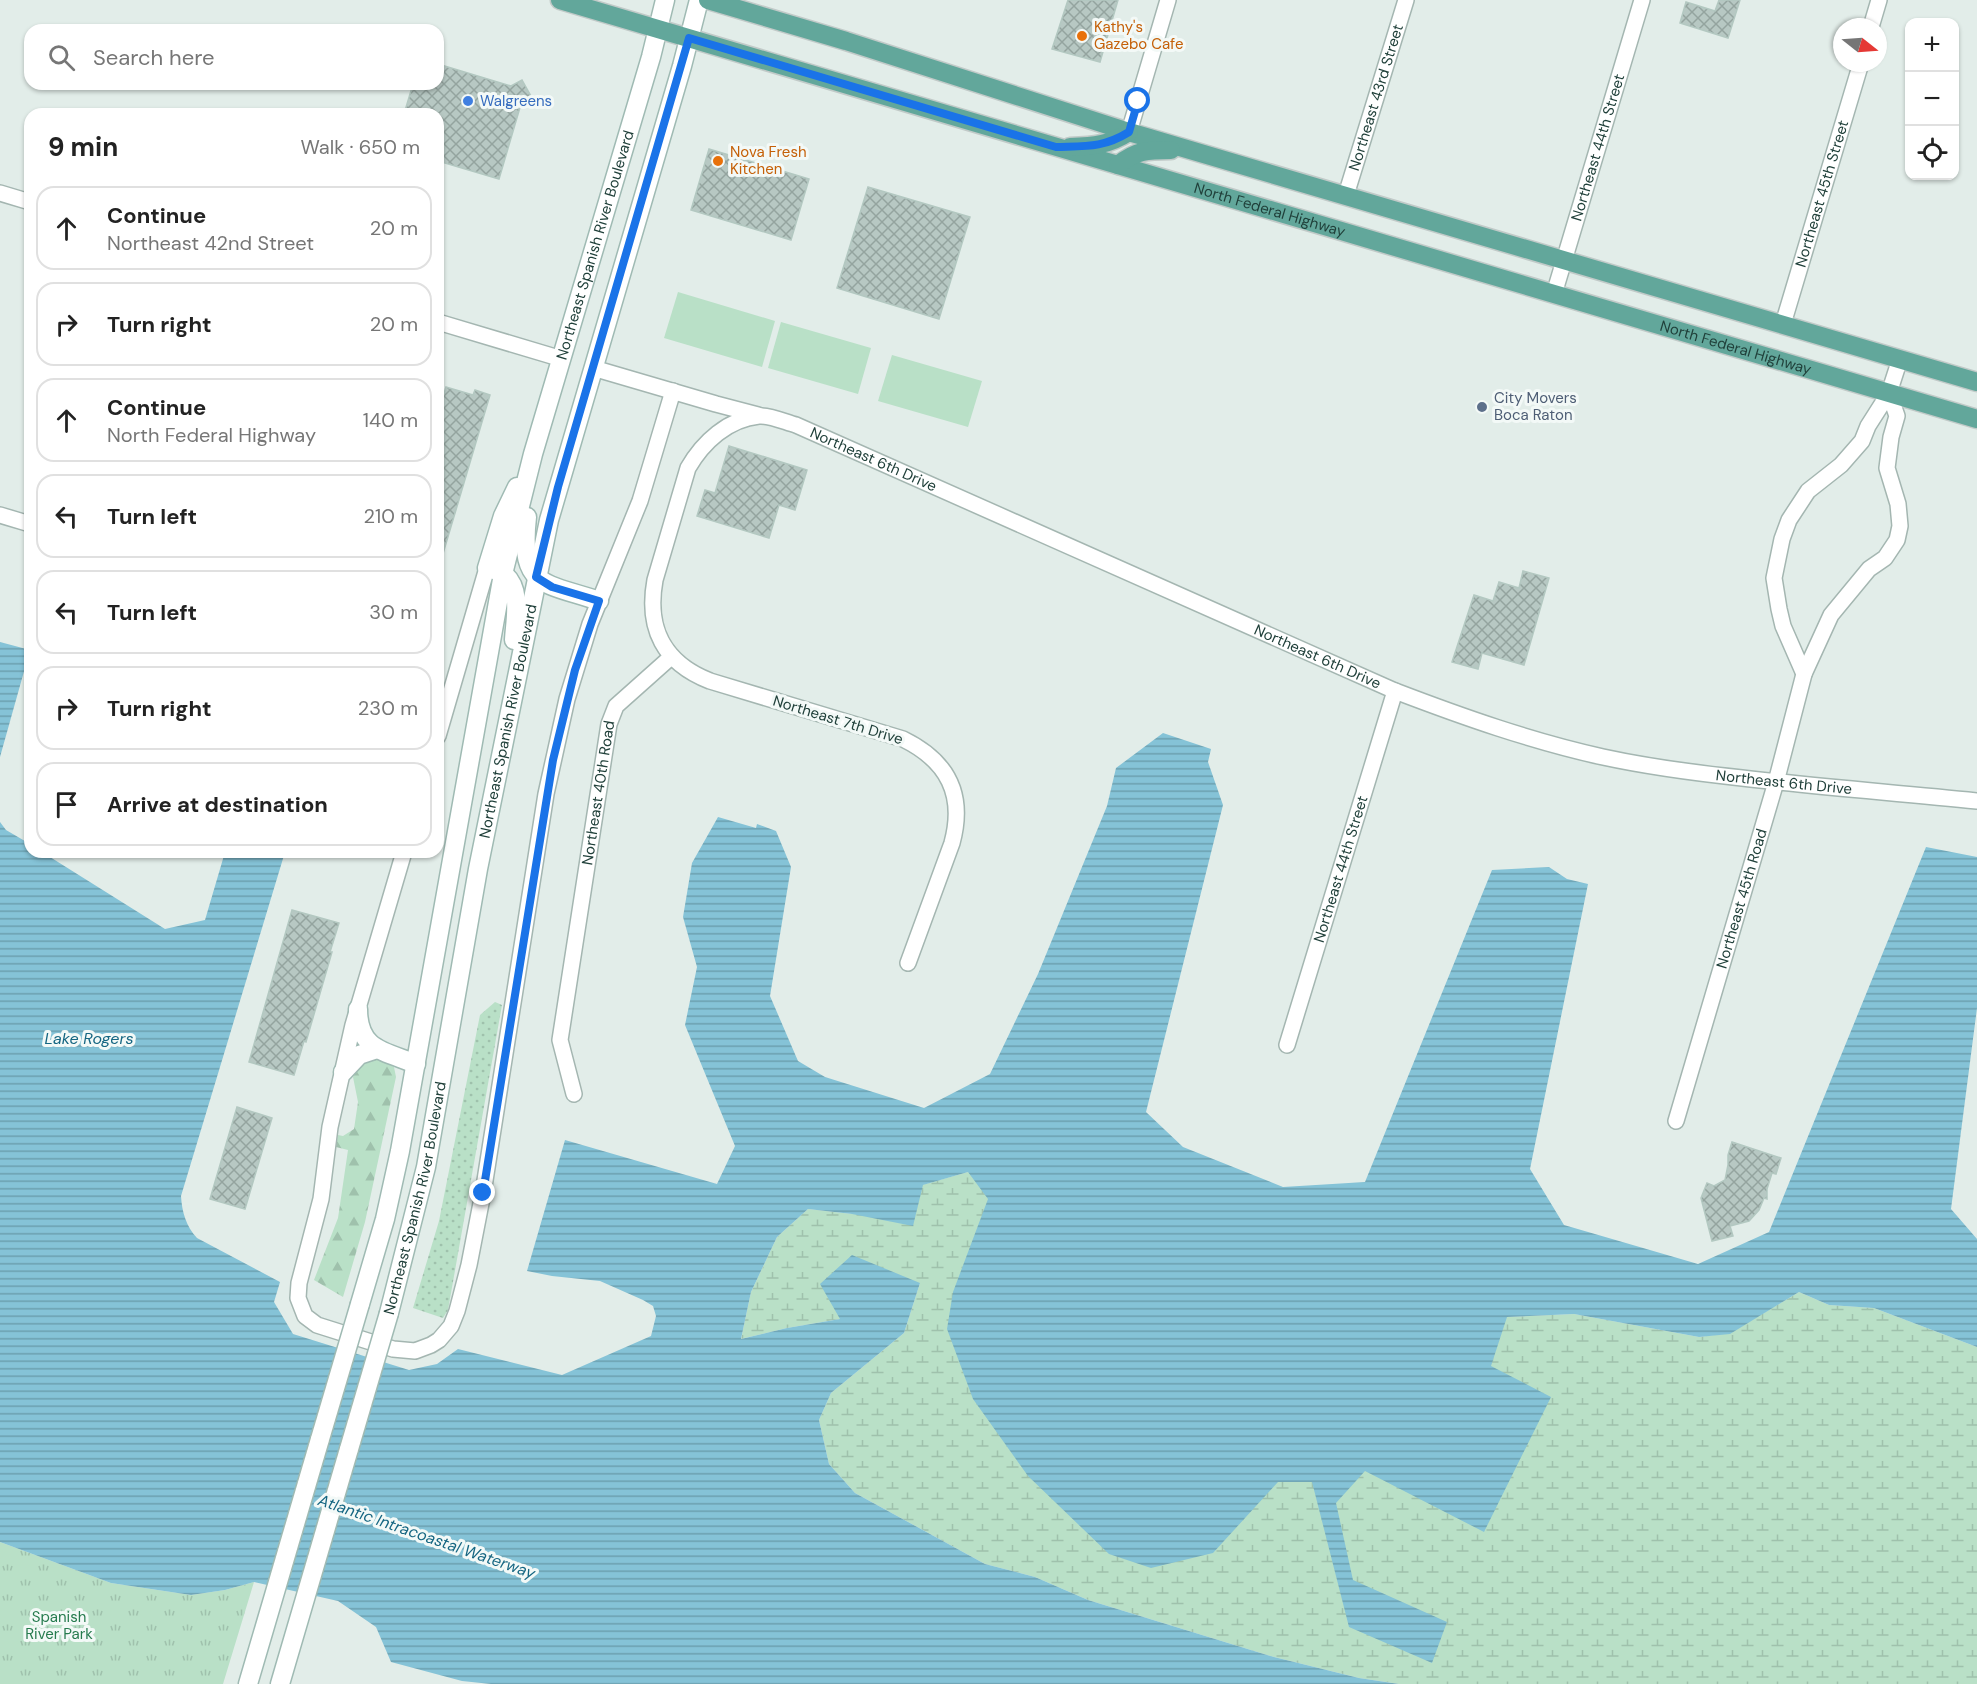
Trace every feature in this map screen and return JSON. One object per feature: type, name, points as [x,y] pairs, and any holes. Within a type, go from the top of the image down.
[{"type":"main road","name":"North Federal Highway","points":[[561,0],[1977,419]]},
{"type":"main road","name":"Northeast Spanish River Boulevard","points":[[248,1684],[393,1185],[416,1064],[495,571],[533,454],[643,88],[665,0]]},
{"type":"main road","name":"Northeast Spanish River Boulevard","points":[[280,1684],[389,1313],[426,1167],[478,868],[549,520],[699,0]]},
{"type":"main road","points":[[708,0],[856,44],[1129,132],[1977,382]]},
{"type":"main road","points":[[1056,147],[1092,146],[1113,142],[1129,132]]},
{"type":"main road","points":[[1118,165],[1134,154],[1148,150],[1190,150]]},
{"type":"main road","points":[[533,454],[524,549],[531,569],[536,577],[552,587],[599,601]]},
{"type":"main road","points":[[495,571],[510,582],[516,602],[507,729]]},
{"type":"main road","points":[[358,1009],[358,1023],[362,1035],[377,1049],[416,1064]]},
{"type":"main road","points":[[344,1072],[359,1055],[377,1049]]},
{"type":"street","points":[[1129,132],[1168,0]]},
{"type":"street","name":"Northeast 43rd Street","points":[[1346,195],[1406,0]]},
{"type":"street","name":"Northeast 44th Street","points":[[1554,294],[1642,0]]},
{"type":"street","points":[[1874,18],[1879,0]]},
{"type":"street","name":"Northeast 45th Street","points":[[1783,324],[1858,72]]},
{"type":"street","points":[[0,193],[24,200]]},
{"type":"street","points":[[444,324],[562,359]]},
{"type":"street","points":[[1804,674],[1783,626],[1779,609],[1774,578],[1782,539],[1789,520],[1808,491],[1853,454],[1862,441],[1889,393],[1900,359]]},
{"type":"street","name":"Northeast 6th Drive","points":[[593,368],[796,425],[1395,691],[1536,741],[1673,770],[1977,801]]},
{"type":"street","points":[[402,858],[358,1009],[330,1127],[319,1208],[299,1283],[299,1304],[305,1316],[311,1321],[331,1330],[401,1351],[422,1349],[439,1340],[451,1326],[458,1311],[484,1183],[553,760],[575,670],[599,601],[640,501],[673,391]]},
{"type":"street","name":"Northeast 45th Road","points":[[1676,1121],[1776,782],[1804,674],[1832,615],[1869,569],[1885,558],[1897,540],[1900,525],[1898,504],[1887,468],[1891,437],[1897,416],[1889,393]]},
{"type":"street","points":[[671,657],[657,634],[652,617],[652,598],[655,580],[688,468],[697,452],[715,435],[734,423],[760,416]]},
{"type":"street","points":[[0,515],[24,522]]},
{"type":"street","name":"Northeast Spanish River Boulevard","points":[[444,719],[495,571]]},
{"type":"street","name":"Northeast 7th Drive","points":[[671,657],[694,675],[710,681],[903,739],[920,747],[934,758],[946,773],[957,807],[957,826],[908,963]]},
{"type":"street","name":"Northeast 40th Road","points":[[574,1094],[560,1040],[609,724],[616,706],[671,657]]},
{"type":"street","name":"Northeast 44th Street","points":[[1287,1045],[1395,691]]},
{"type":"green space","points":[[678,292],[775,321],[762,367],[664,338]]},
{"type":"green space","points":[[781,322],[871,348],[858,394],[768,368]]},
{"type":"green space","points":[[892,355],[982,381],[968,427],[878,401]]},
{"type":"green space","points":[[495,1002],[502,1005],[448,1310],[443,1318],[413,1308],[439,1221],[480,1015]]},
{"type":"green space","points":[[379,1059],[394,1067],[396,1077],[365,1222],[343,1297],[314,1280],[338,1218],[348,1150],[336,1147],[338,1135],[343,1136],[354,1129],[358,1102],[353,1077],[363,1065]]},
{"type":"green space","points":[[968,1172],[1507,1317],[1574,1314],[1699,1337],[1730,1333],[1799,1292],[1829,1305],[1874,1308],[1977,1347],[1977,1684],[1399,1684],[1359,1678],[1274,1657],[1088,1600],[1035,1577],[985,1564],[855,1493],[829,1464],[819,1420],[831,1393],[904,1333],[920,1283],[840,1319],[741,1339],[751,1292],[777,1237],[808,1209],[852,1214],[922,1185]]},
{"type":"green space","name":"Spanish River Park","points":[[0,1542],[111,1583],[191,1595],[225,1590],[254,1582],[223,1684],[0,1684]]},
{"type":"water","points":[[0,642],[24,648],[24,671],[0,757]]},
{"type":"water","points":[[1163,733],[1211,749],[1208,762],[1223,805],[1146,1112],[1183,1147],[1283,1187],[1365,1182],[1492,870],[1549,867],[1567,879],[1588,884],[1530,1169],[1564,1225],[1698,1264],[1769,1232],[1926,847],[1977,857],[1977,1008],[1951,1209],[1977,1239],[1977,1347],[1874,1308],[1829,1305],[1799,1292],[1730,1334],[1699,1337],[1574,1314],[1507,1317],[1491,1366],[1551,1397],[1484,1532],[1365,1471],[1336,1503],[1353,1580],[1447,1622],[1432,1663],[1349,1627],[1312,1482],[1278,1482],[1213,1553],[1151,1568],[1109,1554],[1028,1476],[973,1399],[947,1329],[953,1292],[988,1199],[968,1172],[923,1185],[913,1226],[852,1214],[808,1209],[777,1237],[751,1292],[741,1339],[840,1319],[820,1284],[852,1255],[920,1283],[904,1333],[831,1393],[819,1420],[829,1464],[855,1493],[985,1564],[1035,1577],[1088,1600],[1274,1657],[1359,1678],[1399,1684],[491,1684],[462,1681],[391,1662],[376,1627],[338,1601],[254,1582],[225,1590],[191,1595],[111,1583],[0,1542],[0,822],[6,830],[24,840],[24,858],[52,858],[165,929],[205,920],[223,858],[283,858],[181,1196],[187,1224],[197,1238],[280,1282],[274,1302],[293,1334],[409,1370],[437,1364],[458,1349],[562,1375],[651,1336],[656,1316],[653,1306],[600,1281],[527,1271],[565,1140],[717,1184],[735,1146],[685,1025],[697,967],[683,917],[692,863],[718,817],[756,828],[757,824],[776,831],[791,867],[770,996],[798,1061],[825,1077],[924,1108],[990,1074],[1038,974],[1107,806],[1116,768]]},
{"type":"building","name":"Kathy's Gazebo Cafe","points":[[1068,0],[1118,0],[1100,62],[1052,49]]},
{"type":"building","points":[[1719,0],[1740,0],[1728,38],[1680,23],[1686,2],[1715,11]]},
{"type":"building","points":[[444,66],[511,86],[522,80],[532,98],[521,104],[499,179],[444,163],[444,108],[406,108],[411,90],[444,90]]},
{"type":"building","points":[[709,149],[809,179],[791,240],[691,210]]},
{"type":"building","points":[[868,187],[970,217],[939,319],[837,288]]},
{"type":"building","points":[[446,387],[473,395],[475,390],[490,395],[444,550],[444,394]]},
{"type":"building","points":[[729,446],[807,470],[795,510],[779,505],[769,538],[697,516],[705,490],[715,493]]},
{"type":"building","points":[[1523,571],[1549,578],[1524,665],[1482,653],[1478,669],[1452,662],[1474,595],[1493,601],[1499,582],[1519,588]]},
{"type":"building","points":[[292,910],[339,923],[306,1042],[304,1041],[294,1075],[249,1062]]},
{"type":"building","points":[[237,1107],[272,1118],[245,1209],[210,1199]]},
{"type":"building","points":[[1732,1142],[1781,1158],[1776,1174],[1772,1173],[1767,1189],[1767,1199],[1764,1198],[1759,1210],[1749,1221],[1730,1226],[1733,1236],[1712,1241],[1701,1198],[1707,1183],[1714,1186],[1725,1180]]},
{"type":"place","name":"Kathy's Gazebo Cafe","points":[[1082,36]]},
{"type":"place","name":"Walgreens","points":[[468,101]]},
{"type":"place","name":"Nova Fresh Kitchen","points":[[718,161]]},
{"type":"place","name":"City Movers Boca Raton","points":[[1482,407]]},
{"type":"route","points":[[483,1193],[546,794],[567,699],[599,601],[552,587],[536,577],[558,487],[689,38],[1056,147],[1092,146],[1113,142],[1129,132],[1138,101]]},
{"type":"water label","name":"Lake Rogers","points":[[89,1038]]},
{"type":"water label","name":"Atlantic Intracoastal Waterway","points":[[427,1536]]}]
